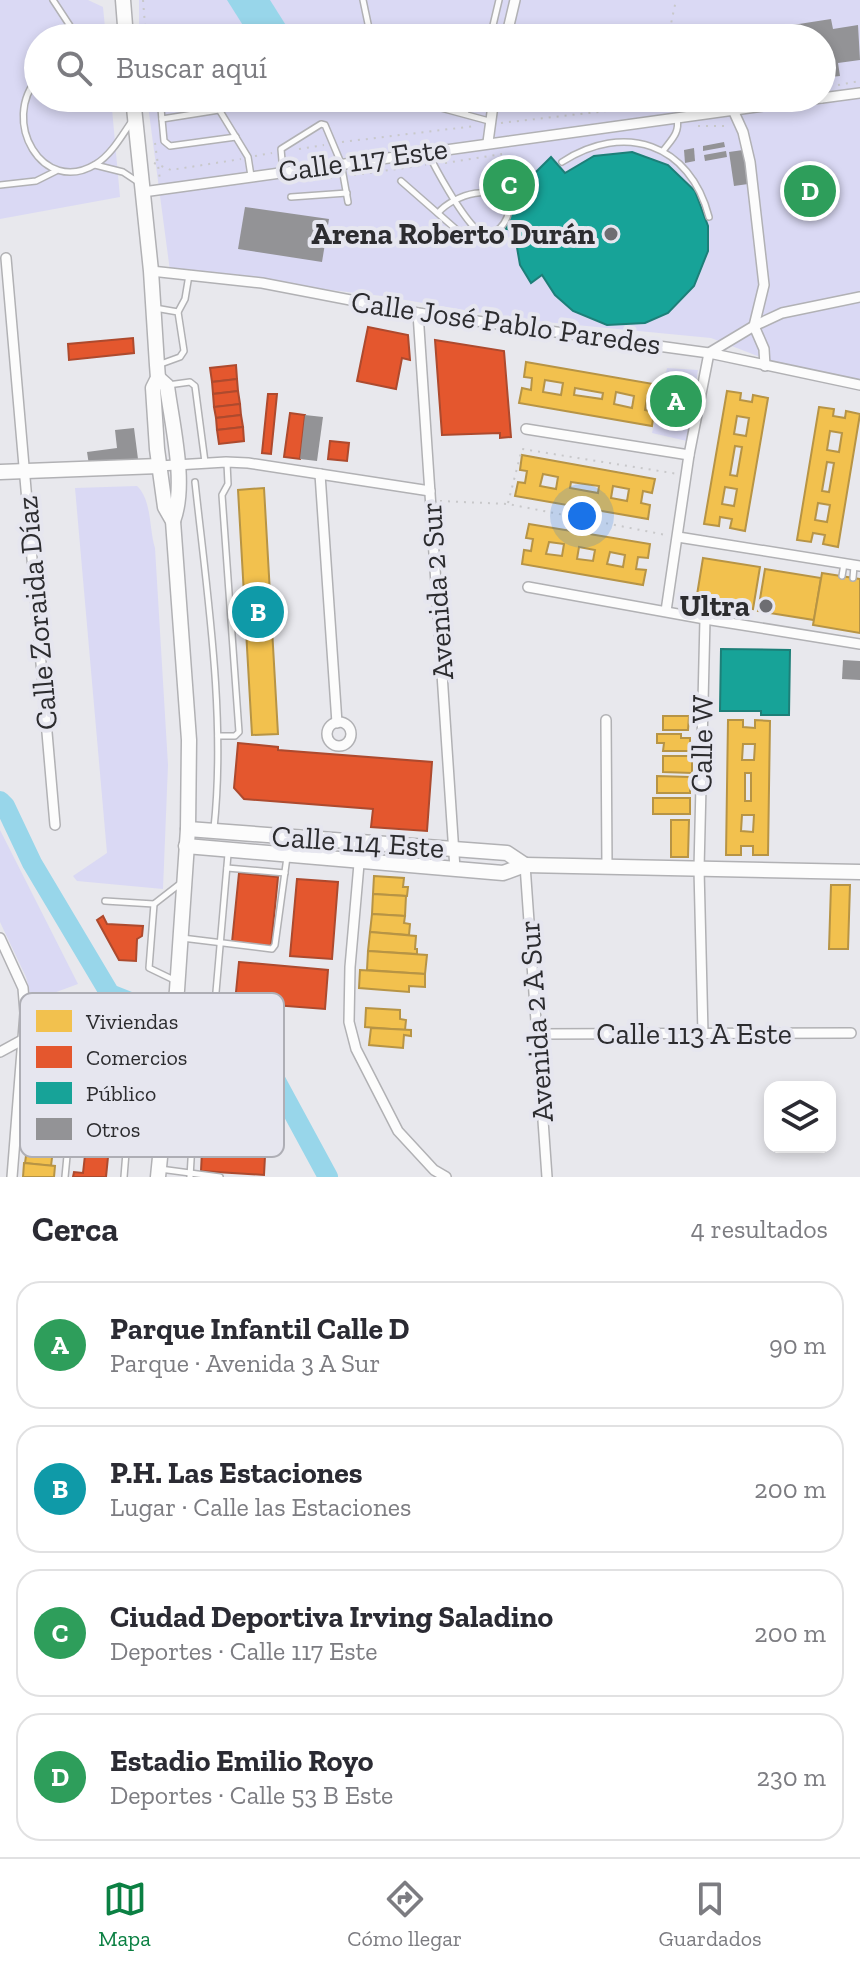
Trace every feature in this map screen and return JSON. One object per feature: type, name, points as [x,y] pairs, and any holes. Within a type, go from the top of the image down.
[{"type":"main road","points":[[123,0],[125,24]]},
{"type":"main road","points":[[132,112],[161,376],[177,465],[178,507],[173,521],[189,740],[188,829],[177,993]]},
{"type":"main road","points":[[161,376],[153,388],[159,466],[165,507],[173,521]]},
{"type":"main road","points":[[0,472],[159,466]]},
{"type":"main road","name":"Calle 114 Este","points":[[188,829],[507,853],[525,865]]},
{"type":"main road","name":"Calle 114 Este","points":[[186,846],[503,873],[525,865],[860,872]]},
{"type":"street","points":[[510,23],[515,0]]},
{"type":"street","name":"Calle 117 Este","points":[[836,96],[860,93]]},
{"type":"street","points":[[488,142],[491,112]]},
{"type":"street","name":"Calle 117 Este","points":[[142,188],[251,177],[719,112]]},
{"type":"street","points":[[734,112],[743,132],[750,162],[764,285],[754,326],[764,349],[765,366]]},
{"type":"street","name":"Calle Zoraida Díaz","points":[[6,258],[55,825]]},
{"type":"street","name":"Calle José Pablo Paredes","points":[[151,271],[262,283],[418,313],[709,353],[860,385]]},
{"type":"street","points":[[666,611],[689,455],[709,353],[782,313],[860,297]]},
{"type":"street","name":"Avenida 2 Sur","points":[[418,313],[455,869]]},
{"type":"street","points":[[526,429],[689,455]]},
{"type":"street","points":[[159,466],[226,462],[430,491]]},
{"type":"street","points":[[320,474],[337,723]]},
{"type":"street","points":[[678,537],[853,565]]},
{"type":"street","points":[[528,587],[860,644]]},
{"type":"street","name":"Calle W","points":[[703,1034],[699,869],[705,619]]},
{"type":"street","points":[[606,720],[607,866]]},
{"type":"street","points":[[361,841],[350,967],[349,1022],[356,1049],[398,1131],[434,1170],[446,1177]]},
{"type":"street","name":"Avenida 2 A Sur","points":[[525,865],[547,1177]]},
{"type":"street","points":[[0,938],[16,967],[23,993]]},
{"type":"street","name":"Calle 113 A Este","points":[[538,1034],[851,1033]]},
{"type":"street","points":[[0,1052],[20,1041]]},
{"type":"street","points":[[12,1177],[20,1085]]},
{"type":"lane","points":[[53,0],[69,24]]},
{"type":"lane","points":[[363,0],[368,24]]},
{"type":"lane","points":[[493,24],[499,0]]},
{"type":"lane","points":[[494,20],[510,23]]},
{"type":"lane","points":[[24,93],[17,120],[19,135],[27,150],[40,163],[57,170],[76,171],[94,165],[108,154],[128,112]]},
{"type":"lane","points":[[161,112],[164,141],[170,146],[236,137]]},
{"type":"lane","points":[[162,119],[206,112]]},
{"type":"lane","points":[[220,112],[248,157],[251,177]]},
{"type":"lane","points":[[461,112],[488,123]]},
{"type":"lane","points":[[663,151],[679,127],[677,118]]},
{"type":"lane","points":[[283,172],[280,152],[321,124],[329,129],[335,143],[348,202]]},
{"type":"lane","points":[[562,162],[582,150],[603,143],[626,141],[663,151],[686,170],[698,186],[709,217]]},
{"type":"lane","points":[[427,151],[456,200],[474,228],[484,234],[496,233],[507,219],[507,205],[492,192],[456,200],[448,202],[438,213]]},
{"type":"lane","points":[[94,165],[123,172],[142,188]]},
{"type":"lane","points":[[0,185],[36,181],[57,170]]},
{"type":"lane","points":[[401,181],[466,238]]},
{"type":"lane","points":[[291,197],[347,193]]},
{"type":"lane","points":[[161,376],[183,354],[178,312],[185,299],[189,275]]},
{"type":"lane","points":[[153,308],[178,312]]},
{"type":"lane","points":[[161,376],[190,382],[195,386],[205,463]]},
{"type":"lane","points":[[218,736],[235,736],[239,732],[222,495],[228,484],[226,462]]},
{"type":"lane","points":[[195,482],[218,736],[214,831]]},
{"type":"lane","points":[[842,576],[853,565]]},
{"type":"lane","points":[[853,565],[853,578]]},
{"type":"lane","points":[[216,992],[228,849]]},
{"type":"lane","points":[[181,938],[272,949],[288,854]]},
{"type":"lane","points":[[227,868],[285,873]]},
{"type":"lane","points":[[105,901],[154,904],[184,881]]},
{"type":"lane","points":[[154,904],[149,968],[178,986]]},
{"type":"lane","points":[[65,1177],[67,1157]]},
{"type":"lane","points":[[124,1177],[125,1157]]},
{"type":"lane","points":[[159,1173],[220,1177]]},
{"type":"path","points":[[143,0],[145,24]]},
{"type":"path","points":[[671,24],[676,0]]},
{"type":"path","points":[[836,85],[860,81]]},
{"type":"path","points":[[139,156],[171,170],[335,143],[592,112]]},
{"type":"path","points":[[508,504],[522,449],[687,475]]},
{"type":"path","points":[[431,503],[508,504],[678,537]]},
{"type":"shaded area","points":[[0,0],[88,0],[103,7],[105,24],[24,24],[24,112],[112,112],[120,197],[0,219]]},
{"type":"shaded area","points":[[139,0],[860,0],[860,379],[781,365],[711,338],[524,320],[382,296],[170,271],[149,112],[836,112],[836,24],[139,24]]},
{"type":"shaded area","points":[[227,0],[270,0],[285,24],[242,24]]},
{"type":"shaded area","points":[[667,368],[698,370],[687,441],[652,433]]},
{"type":"shaded area","points":[[137,486],[148,507],[155,548],[168,765],[163,889],[77,881],[73,876],[107,853],[75,488]]},
{"type":"shaded area","points":[[0,830],[78,984],[54,993],[30,993],[26,977],[0,922]]},
{"type":"building: Viviendas","points":[[526,362],[659,385],[657,400],[647,398],[645,410],[654,412],[652,426],[519,403],[522,388],[531,390],[532,378],[524,377]],"holes":[[[545,380],[563,383],[561,395],[543,392]],[[575,388],[603,393],[602,399],[574,395]],[[616,392],[634,396],[632,408],[614,404]]]},
{"type":"building: Viviendas","points":[[727,391],[741,393],[740,400],[752,402],[753,395],[768,398],[745,531],[730,528],[732,519],[720,517],[719,526],[704,524]],"holes":[[[737,416],[749,418],[746,436],[734,434]],[[735,446],[742,447],[737,476],[730,475]],[[725,487],[737,489],[734,506],[722,504]]]},
{"type":"building: Viviendas","points":[[819,407],[834,409],[833,416],[845,418],[846,411],[860,414],[838,547],[823,544],[825,535],[813,533],[811,542],[797,540]],"holes":[[[830,431],[842,433],[839,452],[827,450]],[[827,462],[834,463],[829,492],[822,491]],[[818,503],[830,505],[827,522],[815,520]]]},
{"type":"building: Viviendas","points":[[522,455],[655,479],[652,493],[643,491],[641,503],[650,505],[648,519],[515,496],[518,482],[525,483],[527,471],[520,470]],"holes":[[[543,474],[558,477],[556,489],[540,486]],[[571,482],[599,486],[598,493],[570,488]],[[613,486],[629,489],[627,501],[611,498]]]},
{"type":"building: Viviendas","points":[[264,488],[278,734],[252,735],[238,490]]},
{"type":"building: Viviendas","points":[[529,524],[650,544],[648,558],[638,557],[636,569],[646,570],[643,585],[522,564],[524,550],[531,551],[533,539],[526,538]],"holes":[[[549,542],[564,544],[562,556],[546,554]],[[579,547],[595,550],[593,561],[577,559]],[[610,552],[625,555],[623,567],[607,564]]]},
{"type":"building: Viviendas","points":[[703,558],[760,567],[753,609],[696,601]]},
{"type":"building: Viviendas","points":[[765,569],[821,578],[814,620],[758,611]]},
{"type":"building: Viviendas","points":[[822,573],[860,579],[860,633],[813,625]]},
{"type":"building: Viviendas","points":[[663,716],[689,716],[688,730],[663,730]]},
{"type":"building: Viviendas","points":[[728,720],[743,720],[743,727],[755,728],[755,720],[770,721],[768,855],[753,855],[753,846],[741,846],[741,855],[726,855]],"holes":[[[743,744],[755,744],[754,760],[742,760]],[[745,773],[751,773],[751,801],[745,801]],[[742,815],[754,815],[753,832],[741,831]]]},
{"type":"building: Viviendas","points":[[657,734],[681,734],[681,738],[690,738],[690,751],[663,751],[664,743],[657,743]]},
{"type":"building: Viviendas","points":[[663,756],[692,756],[692,773],[663,772]]},
{"type":"building: Viviendas","points":[[657,776],[690,777],[690,793],[657,793]]},
{"type":"building: Viviendas","points":[[653,798],[690,798],[690,814],[653,814]]},
{"type":"building: Viviendas","points":[[671,820],[689,820],[688,857],[671,857]]},
{"type":"building: Viviendas","points":[[374,876],[404,878],[403,887],[408,887],[407,896],[373,894]]},
{"type":"building: Viviendas","points":[[831,885],[850,885],[848,949],[829,949]]},
{"type":"building: Viviendas","points":[[373,894],[406,896],[405,916],[372,914]]},
{"type":"building: Viviendas","points":[[372,914],[405,916],[404,923],[410,924],[409,935],[370,932]]},
{"type":"building: Viviendas","points":[[370,932],[416,936],[417,954],[368,951]]},
{"type":"building: Viviendas","points":[[368,951],[427,955],[425,974],[367,970]]},
{"type":"building: Viviendas","points":[[360,970],[425,974],[425,987],[409,986],[409,992],[359,988]]},
{"type":"building: Viviendas","points":[[366,1008],[400,1010],[400,1019],[406,1020],[405,1030],[365,1027]]},
{"type":"building: Viviendas","points":[[371,1028],[411,1030],[411,1036],[404,1035],[403,1048],[369,1045]]},
{"type":"building: Viviendas","points":[[26,1157],[52,1157],[51,1166],[25,1163]]},
{"type":"building: Viviendas","points":[[24,1163],[55,1166],[54,1177],[23,1177]]},
{"type":"building: Comercios","points":[[368,327],[408,335],[410,360],[402,358],[396,389],[357,381]]},
{"type":"building: Comercios","points":[[133,338],[134,353],[69,360],[68,344]]},
{"type":"building: Comercios","points":[[435,340],[504,351],[511,437],[500,438],[500,433],[442,435]]},
{"type":"building: Comercios","points":[[236,365],[237,379],[212,382],[210,368]]},
{"type":"building: Comercios","points":[[237,379],[238,391],[213,394],[212,382]]},
{"type":"building: Comercios","points":[[238,391],[240,404],[214,407],[213,394]]},
{"type":"building: Comercios","points":[[268,394],[277,394],[271,454],[262,453]]},
{"type":"building: Comercios","points":[[240,404],[241,415],[216,418],[214,407]]},
{"type":"building: Comercios","points":[[290,413],[305,415],[300,459],[284,457]]},
{"type":"building: Comercios","points":[[241,415],[243,427],[217,430],[216,418]]},
{"type":"building: Comercios","points":[[243,427],[244,441],[219,444],[217,430]]},
{"type":"building: Comercios","points":[[330,441],[349,443],[347,461],[328,459]]},
{"type":"building: Comercios","points":[[238,743],[278,747],[278,750],[432,762],[427,831],[371,827],[373,809],[244,799],[234,788]]},
{"type":"building: Comercios","points":[[239,873],[278,877],[271,946],[232,942]]},
{"type":"building: Comercios","points":[[297,879],[338,882],[332,959],[290,956]]},
{"type":"building: Comercios","points":[[103,916],[107,924],[143,926],[142,936],[137,939],[136,961],[119,960],[97,920]]},
{"type":"building: Comercios","points":[[239,962],[328,970],[325,1009],[284,1006],[284,993],[236,993]]},
{"type":"building: Comercios","points":[[85,1157],[108,1157],[106,1177],[73,1177],[74,1172],[83,1173]]},
{"type":"building: Comercios","points":[[202,1157],[265,1157],[264,1175],[201,1171]]},
{"type":"building: Público","name":"Arena Roberto Durán","points":[[632,152],[668,165],[695,191],[708,226],[708,251],[694,286],[668,313],[645,323],[607,325],[573,311],[555,295],[542,275],[531,283],[520,265],[514,230],[506,229],[510,206],[518,208],[524,190],[535,173],[551,157],[565,173],[594,156]]},
{"type":"building: Público","points":[[721,649],[790,650],[789,715],[720,711]]},
{"type":"building: Otros","points":[[831,19],[832,24],[799,24]]},
{"type":"building: Otros","points":[[858,25],[860,60],[838,63],[840,76],[836,76],[836,29]]},
{"type":"building: Otros","points":[[724,142],[725,147],[703,151],[703,146]]},
{"type":"building: Otros","points":[[694,148],[695,161],[685,163],[684,150]]},
{"type":"building: Otros","points":[[743,150],[748,184],[734,186],[729,152]]},
{"type":"building: Otros","points":[[726,151],[727,157],[705,161],[704,155]]},
{"type":"building: Otros","points":[[245,207],[329,219],[322,262],[238,249]]},
{"type":"building: Otros","points":[[305,415],[323,417],[317,461],[300,459]]},
{"type":"building: Otros","points":[[134,428],[138,459],[89,465],[87,452],[117,448],[115,430]]},
{"type":"building: Otros","points":[[843,660],[860,661],[860,680],[842,679]]},
{"type":"waterway","points":[[0,801],[32,863],[109,993]]},
{"type":"waterway","points":[[284,1096],[328,1177]]},
{"type":"place","name":"Ciudad Deportiva Irving Saladino","points":[[509,185]]},
{"type":"place","name":"Estadio Emilio Royo","points":[[810,191]]},
{"type":"place","name":"Arena Roberto Durán","points":[[611,234]]},
{"type":"place","name":"Parque Infantil Calle D","points":[[676,401]]},
{"type":"place","name":"Ultra","points":[[766,606]]},
{"type":"place","name":"P.H. Las Estaciones","points":[[258,612]]}]
